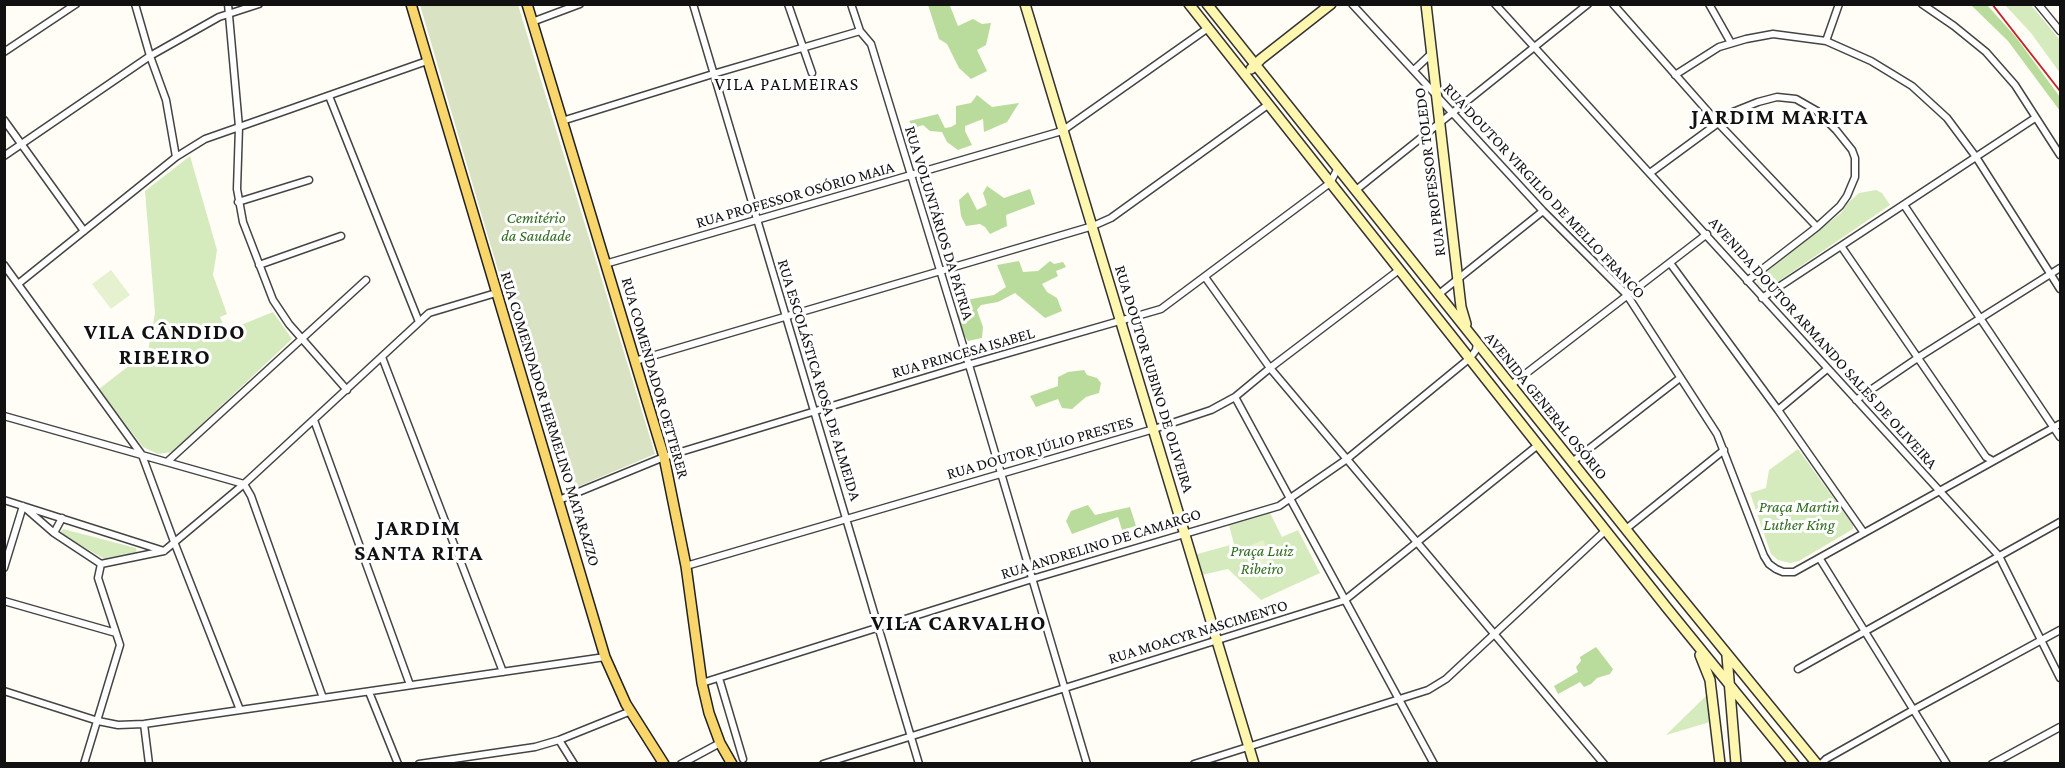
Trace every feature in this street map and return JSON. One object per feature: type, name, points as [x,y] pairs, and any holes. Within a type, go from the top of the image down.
[{"type":"main road","name":"RUA COMENDADOR HERMELINO MATARAZZO","points":[[411,4],[605,657],[631,711],[664,764]]},
{"type":"main road","name":"RUA COMENDADOR OETTERER","points":[[527,4],[664,457],[686,566],[708,712],[720,743],[732,764]]},
{"type":"main road","name":"RUA DOUTOR RUBINO DE OLIVEIRA","points":[[1025,4],[1254,764]]},
{"type":"main road","name":"AVENIDA GENERAL OSÓRIO","points":[[1189,4],[1794,764]]},
{"type":"main road","name":"AVENIDA GENERAL OSÓRIO","points":[[1208,4],[1727,656],[1819,764]]},
{"type":"main road","points":[[1250,80],[1249,73],[1255,64],[1331,4]]},
{"type":"main road","name":"RUA PROFESSOR TOLEDO","points":[[1426,4],[1463,314],[1470,334]]},
{"type":"main road","points":[[1687,632],[1705,663],[1710,680],[1720,764]]},
{"type":"main road","points":[[1727,656],[1736,764]]},
{"type":"street","points":[[4,52],[76,4]]},
{"type":"street","points":[[135,4],[150,56],[166,99],[176,158]]},
{"type":"street","points":[[228,4],[239,126],[238,202],[243,222],[273,300],[302,339],[347,390]]},
{"type":"street","points":[[4,156],[150,56],[219,16],[259,4]]},
{"type":"street","points":[[532,22],[580,4]]},
{"type":"street","name":"RUA ESCOLÁSTICA ROSA DE ALMEIDA","points":[[693,4],[919,764]]},
{"type":"street","points":[[788,4],[812,73]]},
{"type":"street","name":"RUA VOLUNTÁRIOS DA PÁTRIA","points":[[851,4],[860,31],[871,44],[969,364],[1087,764]]},
{"type":"street","name":"RUA DOUTOR VIRGILIO DE MELLO FRANCO","points":[[1352,4],[1543,211],[1627,295],[1717,434],[1769,564],[1783,572],[1794,572],[1820,559]]},
{"type":"street","name":"AVENIDA DOUTOR ARMANDO SALES DE OLIVEIRA","points":[[1495,4],[1999,556],[2061,678]]},
{"type":"street","points":[[1356,190],[1536,48],[1588,4]]},
{"type":"street","points":[[1613,4],[1718,123],[1817,227]]},
{"type":"street","points":[[1709,4],[1731,43]]},
{"type":"street","points":[[1826,41],[1839,4]]},
{"type":"street","points":[[1922,4],[1986,52],[2015,85],[2061,155]]},
{"type":"street","points":[[2038,4],[2061,31]]},
{"type":"street","name":"RUA PROFESSOR OSÓRIO MAIA","points":[[605,264],[1062,131],[1208,28]]},
{"type":"street","points":[[562,121],[860,31]]},
{"type":"street","points":[[1676,75],[1697,59],[1719,47],[1773,34],[1826,41],[1871,61],[1912,86],[1947,118],[1976,157],[2061,289]]},
{"type":"street","points":[[1414,70],[1431,54]]},
{"type":"street","points":[[18,284],[176,158],[205,138],[427,61]]},
{"type":"street","points":[[329,96],[419,322]]},
{"type":"street","points":[[1650,173],[1733,112],[1777,97],[1796,99],[1817,111],[1836,130],[1852,150],[1855,158],[1855,177],[1847,196],[1840,206],[1817,227],[1746,281]]},
{"type":"street","points":[[635,361],[1093,226],[1111,218],[1269,104]]},
{"type":"street","points":[[1762,298],[2036,118]]},
{"type":"street","points":[[4,120],[84,231]]},
{"type":"street","name":"RUA PRINCESA ISABEL","points":[[559,500],[664,457],[969,364],[1161,309],[1330,183],[1338,168]]},
{"type":"street","points":[[238,202],[309,180]]},
{"type":"street","points":[[1904,205],[1980,318],[2058,426],[2061,436]]},
{"type":"street","points":[[1438,294],[1543,211]]},
{"type":"street","points":[[1511,385],[1707,234]]},
{"type":"street","points":[[259,265],[341,236]]},
{"type":"street","points":[[1841,246],[1986,457],[1993,461]]},
{"type":"street","points":[[1670,263],[1778,410],[1864,533]]},
{"type":"street","points":[[4,265],[142,455],[240,710]]},
{"type":"street","points":[[1856,400],[1980,318],[2061,268]]},
{"type":"street","name":"RUA DOUTOR JÚLIO PRESTES","points":[[686,566],[1154,429],[1210,410],[1235,397],[1399,270]]},
{"type":"street","points":[[1205,277],[1270,368],[1604,764]]},
{"type":"street","points":[[166,462],[366,280]]},
{"type":"street","points":[[23,506],[54,533],[101,564],[164,551],[244,484],[429,313],[496,293]]},
{"type":"street","points":[[1470,358],[1476,350],[1477,343]]},
{"type":"street","points":[[382,357],[503,672]]},
{"type":"street","name":"RUA ANDRELINO DE CAMARGO","points":[[702,683],[1185,532],[1279,506],[1347,459],[1470,358]]},
{"type":"street","points":[[1778,410],[1827,369]]},
{"type":"street","points":[[1572,462],[1680,378]]},
{"type":"street","points":[[1235,397],[1434,764]]},
{"type":"street","points":[[5,415],[244,484],[251,496],[323,698]]},
{"type":"street","points":[[314,420],[410,685]]},
{"type":"street","points":[[1947,764],[1820,559],[2058,426]]},
{"type":"street","name":"RUA MOACYR NASCIMENTO","points":[[823,764],[1345,600],[1538,445]]},
{"type":"street","points":[[1626,529],[1724,450]]},
{"type":"street","points":[[4,500],[164,551]]},
{"type":"street","points":[[4,568],[23,506]]},
{"type":"street","points":[[54,533],[62,518]]},
{"type":"street","points":[[1798,669],[1864,630],[2061,522]]},
{"type":"street","points":[[1194,764],[1428,690],[1446,679],[1606,530]]},
{"type":"street","points":[[141,556],[147,552],[142,544]]},
{"type":"street","points":[[84,764],[120,645],[98,578],[101,564]]},
{"type":"street","points":[[4,601],[116,633]]},
{"type":"street","points":[[1819,764],[2061,630]]},
{"type":"street","points":[[4,690],[98,721],[118,725],[144,724],[605,657]]},
{"type":"street","points":[[719,678],[743,759]]},
{"type":"street","points":[[369,692],[398,764]]},
{"type":"street","points":[[419,764],[535,747],[560,740],[631,711]]},
{"type":"street","points":[[144,724],[149,764]]},
{"type":"street","points":[[1992,764],[2061,727]]},
{"type":"street","points":[[560,740],[574,764]]},
{"type":"street","points":[[681,764],[720,743]]},
{"type":"street","points":[[478,755],[483,764]]},
{"type":"green space","name":"Cemitério da Saudade","points":[[420,5],[518,5],[655,454],[568,491],[565,489],[489,240]]},
{"type":"green space","points":[[928,5],[953,5],[950,6],[958,26],[973,19],[982,24],[991,23],[986,45],[977,50],[987,71],[971,79],[959,68],[947,44],[939,39]]},
{"type":"green space","points":[[1971,5],[1987,5],[2015,36],[2060,97],[2060,111],[2008,41]]},
{"type":"green space","points":[[2005,5],[2031,5],[2060,40],[2060,73],[2031,33]]},
{"type":"green space","points":[[977,95],[992,107],[1019,103],[1007,122],[984,132],[983,119],[965,126],[972,145],[958,150],[947,142],[942,132],[930,131],[923,125],[914,128],[909,121],[938,114],[945,128],[951,127],[956,124],[956,106],[971,103]]},
{"type":"green space","points":[[190,156],[217,250],[213,275],[227,314],[220,317],[226,331],[273,312],[292,339],[172,452],[158,454],[143,447],[99,389],[148,351],[155,313],[145,191]]},
{"type":"green space","points":[[987,186],[1004,198],[1030,189],[1035,204],[1006,215],[1007,226],[990,234],[980,224],[966,226],[961,216],[959,200],[968,192],[977,210],[987,205],[983,193]]},
{"type":"green space","points":[[1876,190],[1882,193],[1890,205],[1773,285],[1766,289],[1758,285],[1757,280],[1761,276],[1841,213],[1859,193]]},
{"type":"green space","points":[[1019,261],[1023,272],[1038,271],[1050,261],[1054,264],[1063,262],[1066,267],[1056,271],[1058,276],[1042,284],[1047,292],[1057,298],[1062,311],[1045,318],[1015,293],[998,302],[981,305],[977,310],[983,327],[982,338],[968,341],[956,323],[960,301],[994,295],[1006,287],[997,265]]},
{"type":"green space","points":[[111,270],[130,295],[111,309],[92,284]]},
{"type":"green space","points":[[1084,370],[1087,375],[1097,378],[1101,383],[1099,393],[1086,397],[1072,409],[1062,408],[1058,399],[1036,407],[1030,396],[1058,386],[1058,377],[1068,372]]},
{"type":"green space","name":"Praça Martin Luther King","points":[[1798,449],[1853,525],[1853,529],[1799,561],[1790,563],[1778,560],[1771,554],[1750,493],[1766,488],[1769,470]]},
{"type":"green space","points":[[1088,505],[1095,515],[1130,507],[1136,526],[1122,530],[1118,517],[1072,534],[1066,521],[1071,511]]},
{"type":"green space","name":"Praça Luiz Ribeiro","points":[[1270,513],[1282,537],[1298,530],[1320,573],[1261,600],[1228,569],[1202,575],[1194,555],[1234,544],[1229,525]]},
{"type":"green space","points":[[63,529],[136,548],[137,553],[106,560],[62,534]]},
{"type":"green space","points":[[1263,540],[1276,569],[1256,578],[1243,549]]},
{"type":"green space","points":[[1596,647],[1613,669],[1610,674],[1597,678],[1584,687],[1580,682],[1558,694],[1554,686],[1578,672],[1576,667],[1581,661],[1580,657]]},
{"type":"green space","points":[[1708,694],[1710,722],[1666,735]]},
{"type":"railway","points":[[1992,4],[2060,91]]},
{"type":"district","name":"VILA PALMEIRAS","points":[[787,84]]},
{"type":"district","name":"JARDIM MARITA","points":[[1780,117]]},
{"type":"district","name":"VILA CÂNDIDO RIBEIRO","points":[[165,344]]},
{"type":"district","name":"JARDIM SANTA RITA","points":[[419,540]]},
{"type":"district","name":"VILA CARVALHO","points":[[959,623]]}]
